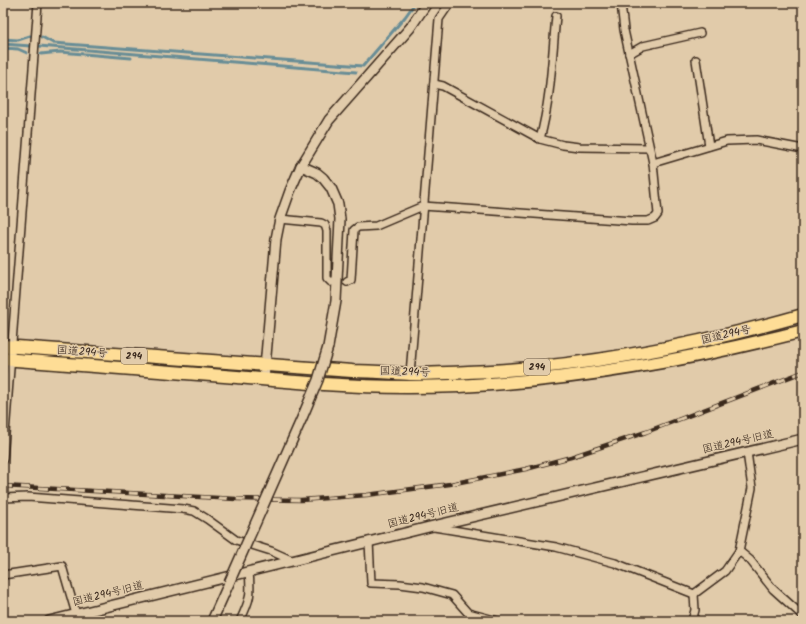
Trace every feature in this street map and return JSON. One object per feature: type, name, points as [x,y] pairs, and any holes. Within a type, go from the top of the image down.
[{"type":"highway","name":"国道294号","points":[[7,346],[410,374],[492,371],[585,362],[661,350],[803,316]]},
{"type":"highway","name":"国道294号","points":[[6,360],[351,385],[409,387],[579,376],[664,362],[764,341],[803,331]]},
{"type":"street","points":[[3,460],[7,346],[38,3]]},
{"type":"street","points":[[264,379],[275,246],[280,219],[290,191],[301,166],[329,120],[410,28],[427,3]]},
{"type":"street","points":[[410,374],[439,19],[450,3]]},
{"type":"street","points":[[347,282],[351,280],[354,230],[358,227],[376,226],[423,206],[624,221],[648,220],[654,218],[658,214],[653,163],[648,148],[624,30],[621,3]]},
{"type":"street","points":[[540,139],[544,127],[549,93],[556,16]]},
{"type":"street","points":[[629,54],[644,46],[700,33]]},
{"type":"street","points":[[696,60],[709,146]]},
{"type":"street","points":[[434,84],[443,86],[540,139],[563,145],[579,147],[648,148]]},
{"type":"street","points":[[653,163],[727,141],[756,140],[803,149]]},
{"type":"street","points":[[212,621],[302,418],[318,380],[328,347],[336,301],[340,219],[338,204],[331,188],[323,178],[317,173],[301,166]]},
{"type":"street","points":[[280,219],[321,223],[325,225],[327,278],[330,282]]},
{"type":"street","name":"国道294号旧道","points":[[49,621],[73,617],[249,570],[429,526],[803,439]]},
{"type":"street","points":[[694,594],[725,571],[739,551],[752,488],[746,452]]},
{"type":"street","points":[[3,498],[28,497],[194,511],[236,540],[271,551],[291,560]]},
{"type":"street","points":[[429,526],[556,547],[615,563],[694,594]]},
{"type":"street","points":[[370,541],[371,583],[400,584],[423,587],[452,595],[468,613],[498,621]]},
{"type":"street","points":[[739,551],[750,560],[773,589],[803,616]]},
{"type":"street","points":[[3,575],[62,566],[73,617]]},
{"type":"street","points":[[240,621],[250,601],[251,593],[249,570]]},
{"type":"street","points":[[692,621],[694,594]]},
{"type":"waterway","points":[[42,37],[53,43],[363,66],[415,3]]},
{"type":"waterway","points":[[3,39],[18,40],[30,36]]},
{"type":"waterway","points":[[3,44],[31,46]]},
{"type":"waterway","points":[[39,46],[356,72]]},
{"type":"waterway","points":[[3,48],[18,49],[27,53]]},
{"type":"waterway","points":[[41,54],[60,52],[131,58]]},
{"type":"railway","points":[[3,486],[236,499],[301,500],[367,495],[450,484],[526,469],[571,457],[646,432],[803,372]]}]
